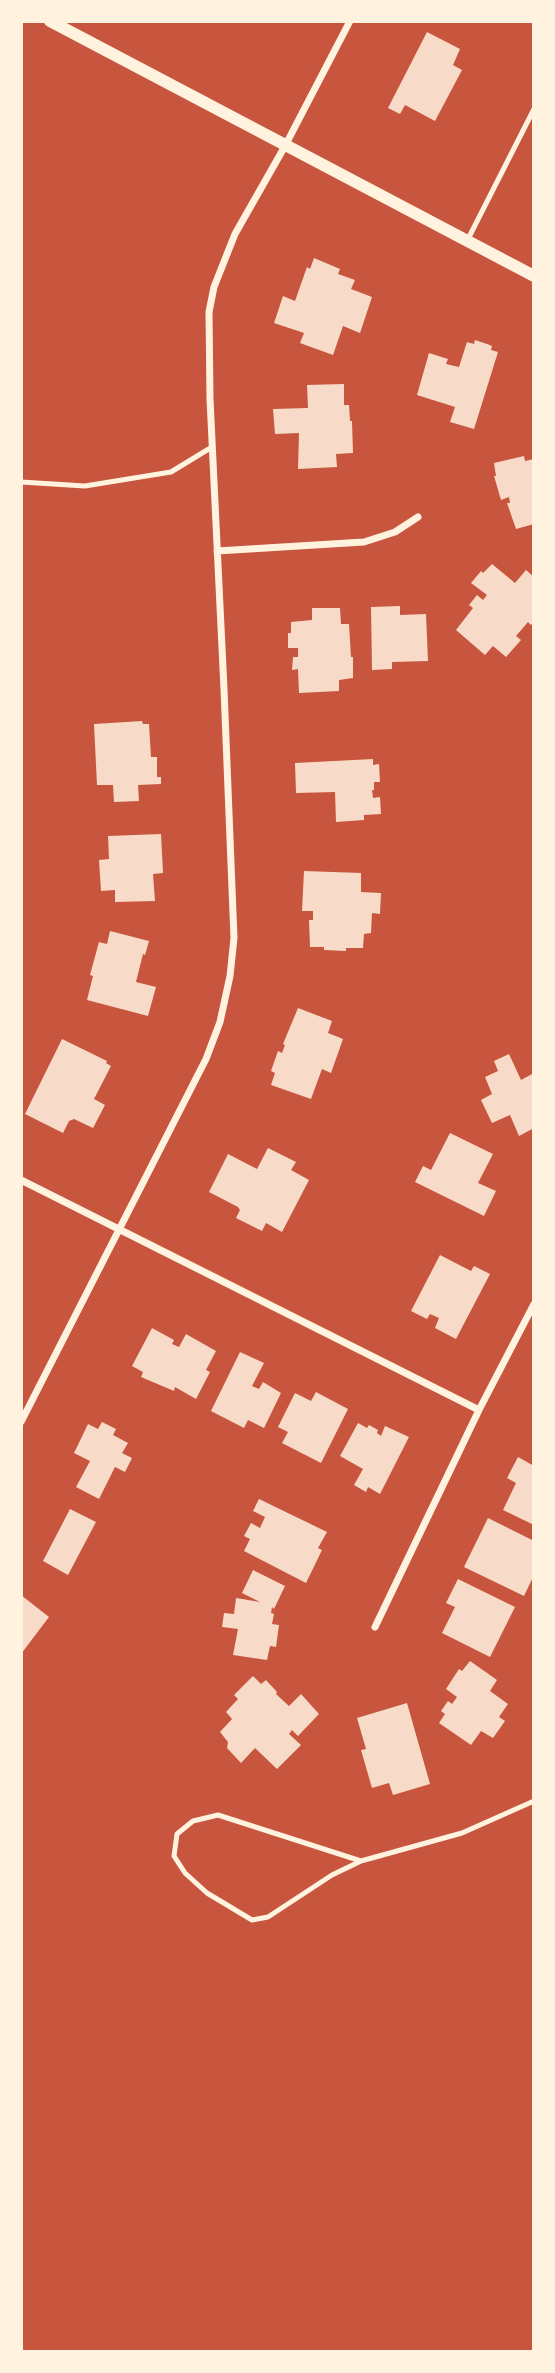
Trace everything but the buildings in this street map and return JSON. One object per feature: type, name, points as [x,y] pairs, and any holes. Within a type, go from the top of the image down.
[{"type":"street","points":[[50,21],[534,276]]},
{"type":"street","points":[[21,1422],[206,1059],[220,1022],[230,976],[234,938],[212,447],[209,312],[214,287],[235,234],[285,146],[350,21]]},
{"type":"street","points":[[218,551],[364,542],[395,532],[418,517]]},
{"type":"street","points":[[21,1180],[479,1410]]},
{"type":"street","points":[[375,1627],[479,1410],[534,1304]]},
{"type":"lane","points":[[467,241],[534,109]]},
{"type":"lane","points":[[21,482],[85,486],[170,472],[212,447]]},
{"type":"lane","points":[[361,1861],[218,1815],[193,1821],[177,1834],[174,1856],[185,1873],[207,1893],[252,1920],[268,1917],[332,1875],[361,1861],[462,1833],[534,1801]]}]
